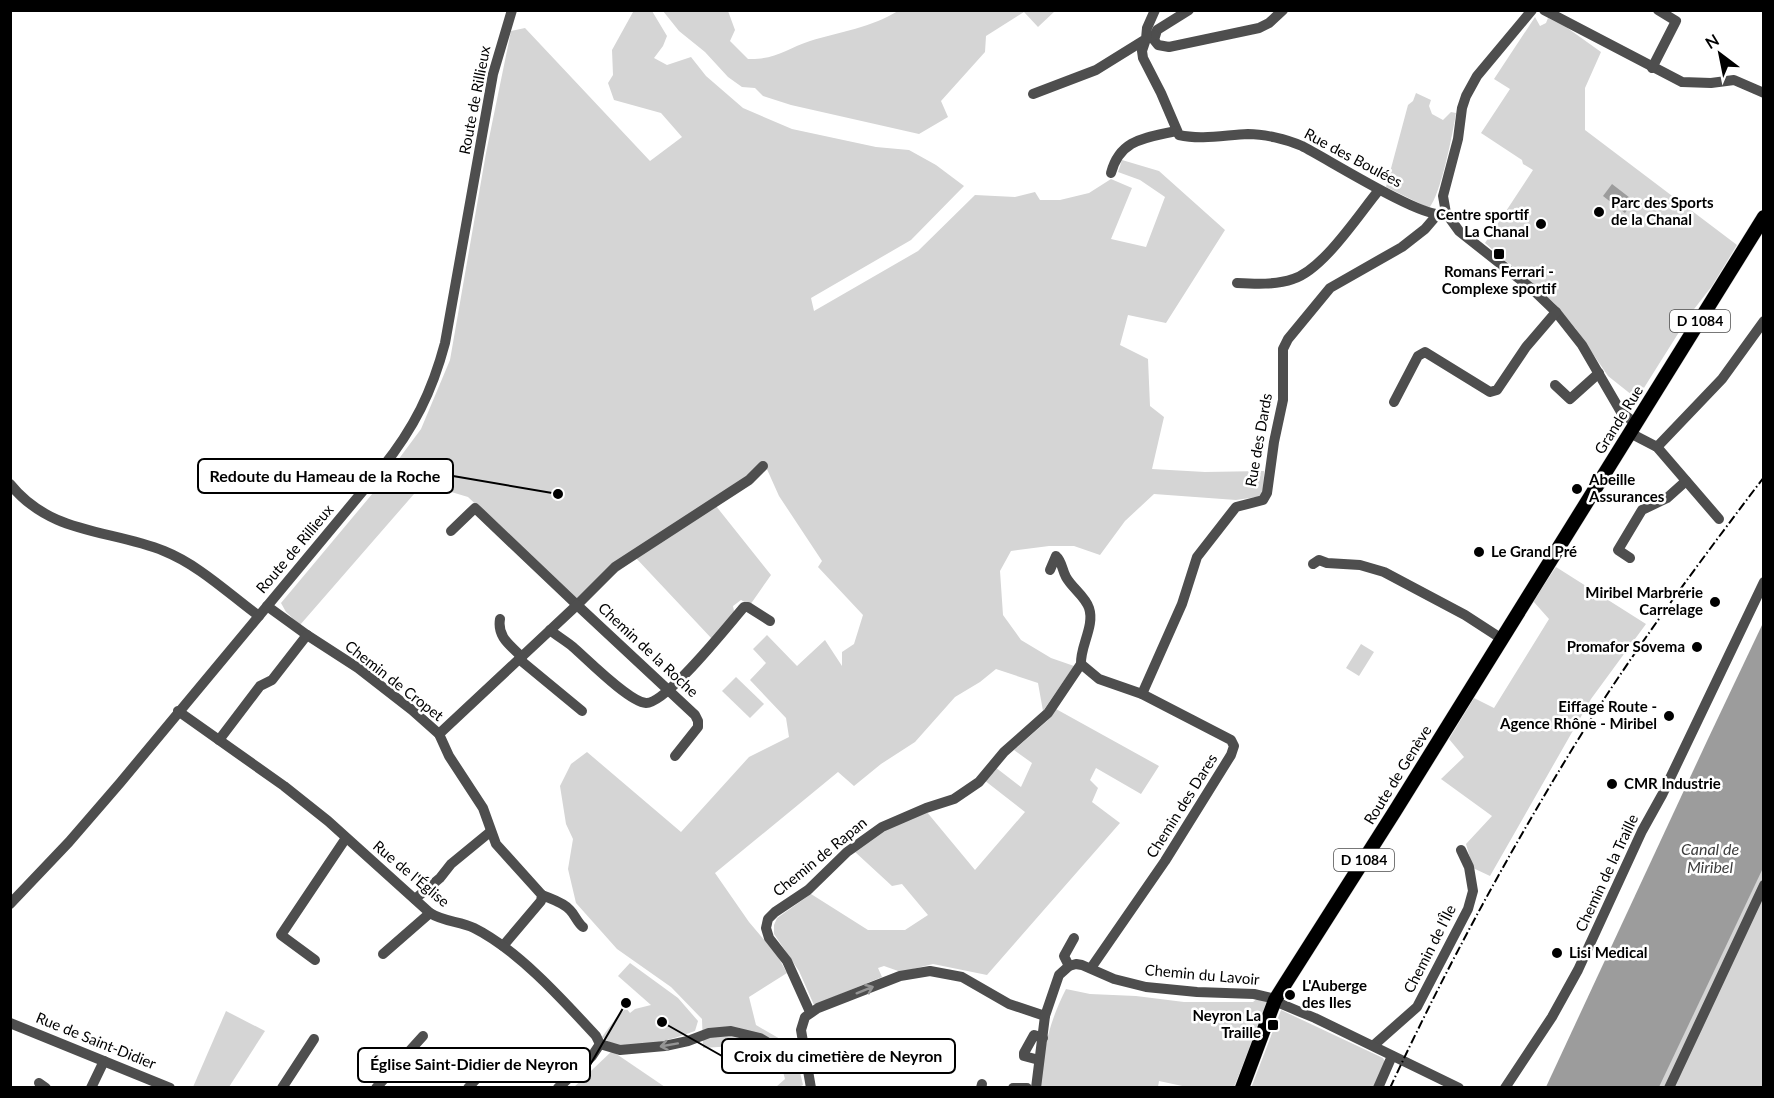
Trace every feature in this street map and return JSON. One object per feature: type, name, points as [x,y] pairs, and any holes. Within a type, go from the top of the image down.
[{"type":"main road","name":"Grande Rue","points":[[1502,639],[1764,218]]},
{"type":"main road","name":"Route de Genève","points":[[1242,1088],[1275,1000],[1502,639]]},
{"type":"street","name":"Route de Rillieux","points":[[10,904],[88,819],[259,616],[394,453],[417,419],[437,374],[450,323],[493,74],[512,10]]},
{"type":"street","points":[[1155,10],[1147,28],[1150,37],[1158,45],[1169,47],[1259,28],[1269,23],[1283,10]]},
{"type":"street","points":[[1033,94],[1096,70],[1150,37],[1162,25],[1189,10]]},
{"type":"street","points":[[1538,10],[1532,10],[1477,76],[1466,96],[1441,214],[1532,289],[1556,312],[1582,345],[1621,412],[1633,428],[1657,447],[1719,519]]},
{"type":"street","points":[[1544,10],[1682,82],[1711,83],[1734,80],[1764,93]]},
{"type":"street","points":[[1652,68],[1676,21],[1658,10]]},
{"type":"street","points":[[1111,174],[1118,154],[1132,143],[1176,131],[1161,93],[1143,58],[1142,51],[1150,37]]},
{"type":"street","name":"Rue des Boulées","points":[[1176,131],[1179,135],[1197,137],[1259,135],[1294,143],[1379,190],[1441,214]]},
{"type":"street","points":[[1237,283],[1281,282],[1305,274],[1321,261],[1379,190]]},
{"type":"street","name":"Rue des Dards","points":[[1142,694],[1182,604],[1197,557],[1236,507],[1263,500],[1267,493],[1283,400],[1284,349],[1288,339],[1330,288],[1402,247],[1441,214]]},
{"type":"street","points":[[1394,402],[1418,356],[1425,352],[1490,392],[1497,390],[1526,347],[1556,312]]},
{"type":"street","points":[[1657,447],[1722,379],[1764,321]]},
{"type":"street","points":[[1555,385],[1570,399],[1599,373]]},
{"type":"street","points":[[451,531],[475,508],[578,605],[615,567],[749,480],[763,466]]},
{"type":"street","points":[[1630,558],[1618,550],[1642,510],[1667,498],[1686,481]]},
{"type":"street","points":[[10,484],[35,507],[63,523],[141,543],[178,558],[259,616]]},
{"type":"street","points":[[1050,570],[1056,556],[1060,559],[1066,577],[1089,609],[1081,664]]},
{"type":"street","points":[[1313,564],[1319,560],[1327,563],[1360,565],[1384,572],[1465,615],[1502,639]]},
{"type":"street","name":"Chemin de la Traille","points":[[1505,1088],[1569,987],[1642,831],[1662,795],[1764,582]]},
{"type":"street","name":"Chemin de la Roche","points":[[439,734],[578,605],[670,690],[699,722],[698,727],[675,756]]},
{"type":"street","name":"Chemin de Cropet","points":[[267,606],[358,668],[439,734],[449,756],[483,808],[490,832],[502,852],[542,895],[562,903],[583,927]]},
{"type":"street","points":[[550,630],[642,703],[655,701],[670,690],[744,607],[747,606],[770,621]]},
{"type":"street","points":[[500,619],[499,626],[503,638],[521,658],[582,711]]},
{"type":"street","points":[[219,740],[260,686],[273,680],[307,635]]},
{"type":"street","name":"Chemin des Dares","points":[[1081,664],[1099,679],[1142,694],[1231,740],[1234,746],[1232,755],[1171,852],[1091,968]]},
{"type":"street","name":"Chemin de Rapan","points":[[810,1011],[787,961],[770,938],[766,928],[768,920],[775,912],[808,890],[847,852],[882,827],[966,793],[979,782],[1004,752],[1048,713],[1081,664]]},
{"type":"street","name":"Rue de l'Église","points":[[178,711],[284,786],[430,913],[439,919],[473,928],[503,946],[538,977],[592,1032],[600,1044]]},
{"type":"street","points":[[415,899],[440,878],[451,864],[490,832]]},
{"type":"street","points":[[315,960],[281,935],[346,838]]},
{"type":"street","name":"Chemin de l'Île","points":[[1374,1046],[1417,1007],[1468,909],[1473,891],[1469,867],[1461,849]]},
{"type":"street","points":[[1669,1088],[1764,885]]},
{"type":"street","points":[[503,946],[541,902],[542,895]]},
{"type":"street","points":[[382,954],[430,913]]},
{"type":"street","points":[[1036,1088],[1045,1016],[1059,975],[1069,966],[1064,956],[1074,938]]},
{"type":"street","name":"Chemin du Lavoir","points":[[1069,966],[1082,965],[1114,979],[1146,987],[1185,992],[1254,994],[1275,1000]]},
{"type":"street","points":[[811,1088],[802,1023],[810,1011],[900,976],[930,971],[962,976],[1009,1004],[1045,1016]]},
{"type":"street","points":[[1275,1000],[1459,1088]]},
{"type":"street","name":"Rue de Saint-Didier","points":[[10,1023],[170,1088]]},
{"type":"street","points":[[558,1088],[592,1056],[600,1044],[620,1050],[665,1046],[709,1033],[731,1031],[760,1038],[782,1052],[805,1050]]},
{"type":"street","points":[[1039,1060],[1024,1056],[1024,1053],[1034,1035],[1043,1038]]},
{"type":"street","points":[[376,1088],[423,1036]]},
{"type":"street","points":[[282,1088],[314,1039]]},
{"type":"street","points":[[1378,1088],[1392,1056]]},
{"type":"street","points":[[91,1088],[104,1061]]},
{"type":"street","points":[[468,1088],[488,1066],[503,1075]]},
{"type":"street","points":[[1013,1088],[1027,1088]]},
{"type":"shaded area","points":[[652,11],[667,36],[654,58],[667,65],[691,57],[706,76],[743,108],[792,129],[876,147],[909,150],[936,165],[964,186],[911,240],[811,298],[814,311],[918,251],[975,195],[1015,197],[1035,192],[1040,200],[1060,200],[1089,193],[1111,179],[1132,188],[1111,239],[1146,247],[1165,197],[1140,180],[1118,172],[1122,160],[1159,171],[1225,230],[1166,323],[1128,315],[1120,345],[1148,359],[1150,406],[1164,417],[1152,469],[1205,472],[1264,471],[1263,496],[1236,500],[1154,494],[1125,521],[1100,555],[1074,546],[1049,546],[1011,551],[1000,571],[1003,615],[1021,640],[1051,658],[1074,666],[1043,711],[1038,683],[996,669],[955,697],[915,742],[881,764],[854,786],[838,772],[715,873],[749,922],[777,955],[787,973],[749,997],[756,1025],[794,1047],[803,1085],[799,1087],[776,1087],[785,1079],[782,1068],[734,1046],[703,1048],[702,1019],[671,987],[617,949],[576,903],[568,869],[573,839],[566,824],[560,786],[571,764],[587,752],[681,832],[749,757],[789,737],[786,718],[750,680],[766,663],[753,649],[767,635],[797,666],[825,640],[842,666],[842,652],[854,644],[863,615],[818,567],[822,561],[779,496],[766,467],[758,469],[578,601],[468,497],[448,491],[414,494],[300,625],[286,612],[281,603],[378,487],[421,429],[450,360],[486,153],[511,31],[525,28],[650,161],[682,137],[661,113],[614,100],[608,83],[613,75],[612,50],[633,12]]},
{"type":"shaded area","points":[[663,11],[728,11],[735,30],[730,41],[748,59],[757,59],[773,56],[810,41],[867,25],[898,11],[1055,11],[1038,27],[1024,12],[986,36],[985,52],[941,101],[948,117],[919,134],[791,105],[763,96],[755,88],[742,87],[728,77],[705,52],[679,31]]},
{"type":"shaded area","name":"Parc des Sports de la Chanal","points":[[1535,17],[1540,26],[1546,23],[1548,18],[1566,27],[1601,52],[1585,88],[1585,130],[1737,245],[1637,399],[1608,376],[1576,329],[1554,303],[1485,243],[1533,170],[1481,133],[1510,89],[1494,79]]},
{"type":"shaded area","points":[[1416,93],[1431,100],[1429,106],[1432,114],[1443,120],[1451,112],[1456,113],[1442,177],[1429,208],[1386,187],[1408,105],[1413,101]]},
{"type":"shaded area","points":[[716,506],[771,575],[750,605],[741,600],[733,606],[735,616],[713,640],[635,557]]},
{"type":"shaded area","points":[[1556,567],[1646,624],[1591,699],[1490,876],[1473,868],[1466,844],[1492,816],[1441,779],[1464,757],[1449,739],[1474,698],[1494,708],[1549,619],[1533,601]]},
{"type":"shaded area","points":[[1361,644],[1374,652],[1359,676],[1346,668]]},
{"type":"shaded area","points":[[736,677],[764,704],[750,718],[722,691]]},
{"type":"shaded area","points":[[1056,709],[1159,766],[1141,794],[1096,768],[1090,780],[1098,788],[1092,802],[1120,823],[987,975],[933,964],[901,972],[884,966],[878,968],[882,977],[814,1005],[799,971],[774,934],[777,918],[811,894],[868,930],[905,930],[928,915],[902,884],[892,886],[854,851],[885,828],[926,811],[975,870],[1025,812],[984,780],[995,767],[1021,787],[1032,763],[1014,750],[1047,721]]},
{"type":"shaded area","points":[[1763,855],[1763,1087],[1651,1088]]},
{"type":"shaded area","points":[[630,963],[678,998],[698,1021],[695,1031],[667,1040],[633,1046],[615,1045],[602,1037],[626,1008],[630,1013],[635,1009],[651,1005],[618,976]]},
{"type":"shaded area","points":[[1066,989],[1090,994],[1136,996],[1184,1002],[1253,1002],[1258,998],[1268,1003],[1234,1087],[1187,1087],[1159,1081],[1158,1087],[1040,1088],[1048,1037],[1055,1012]]},
{"type":"shaded area","points":[[1281,1010],[1383,1058],[1385,1062],[1375,1087],[1251,1088]]},
{"type":"shaded area","points":[[226,1011],[265,1031],[229,1087],[193,1087]]},
{"type":"shaded area","points":[[612,1051],[665,1087],[573,1088]]},
{"type":"water","points":[[1612,184],[1634,201],[1625,213],[1603,196]]},
{"type":"water","name":"Canal de Miribel","points":[[1763,623],[1763,868],[1659,1087],[1546,1087],[1707,741]]},
{"type":"railway","points":[[1390,1088],[1474,919],[1568,756],[1638,649],[1764,477]]},
{"type":"place","name":"Parc des Sports de la Chanal","points":[[1599,212]]},
{"type":"place","name":"Centre sportif La Chanal","points":[[1541,224]]},
{"type":"place","name":"Romans Ferrari - Complexe sportif","points":[[1499,254]]},
{"type":"place","name":"Abeille Assurances","points":[[1577,489]]},
{"type":"place","name":"Redoute du Hameau de la Roche","points":[[558,494]]},
{"type":"place","name":"Le Grand Pré","points":[[1479,552]]},
{"type":"place","name":"Miribel Marbrerie Carrelage","points":[[1715,602]]},
{"type":"place","name":"Promafor Sovema","points":[[1697,647]]},
{"type":"place","name":"Eiffage Route - Agence Rhône - Miribel","points":[[1669,716]]},
{"type":"place","name":"CMR Industrie","points":[[1612,784]]},
{"type":"place","name":"Lisi Medical","points":[[1557,953]]},
{"type":"place","name":"L'Auberge des Iles","points":[[1290,995]]},
{"type":"place","name":"Église Saint-Didier de Neyron","points":[[626,1003]]},
{"type":"place","name":"Croix du cimetière de Neyron","points":[[662,1022]]},
{"type":"place","name":"Neyron La Traille","points":[[1273,1025]]}]
